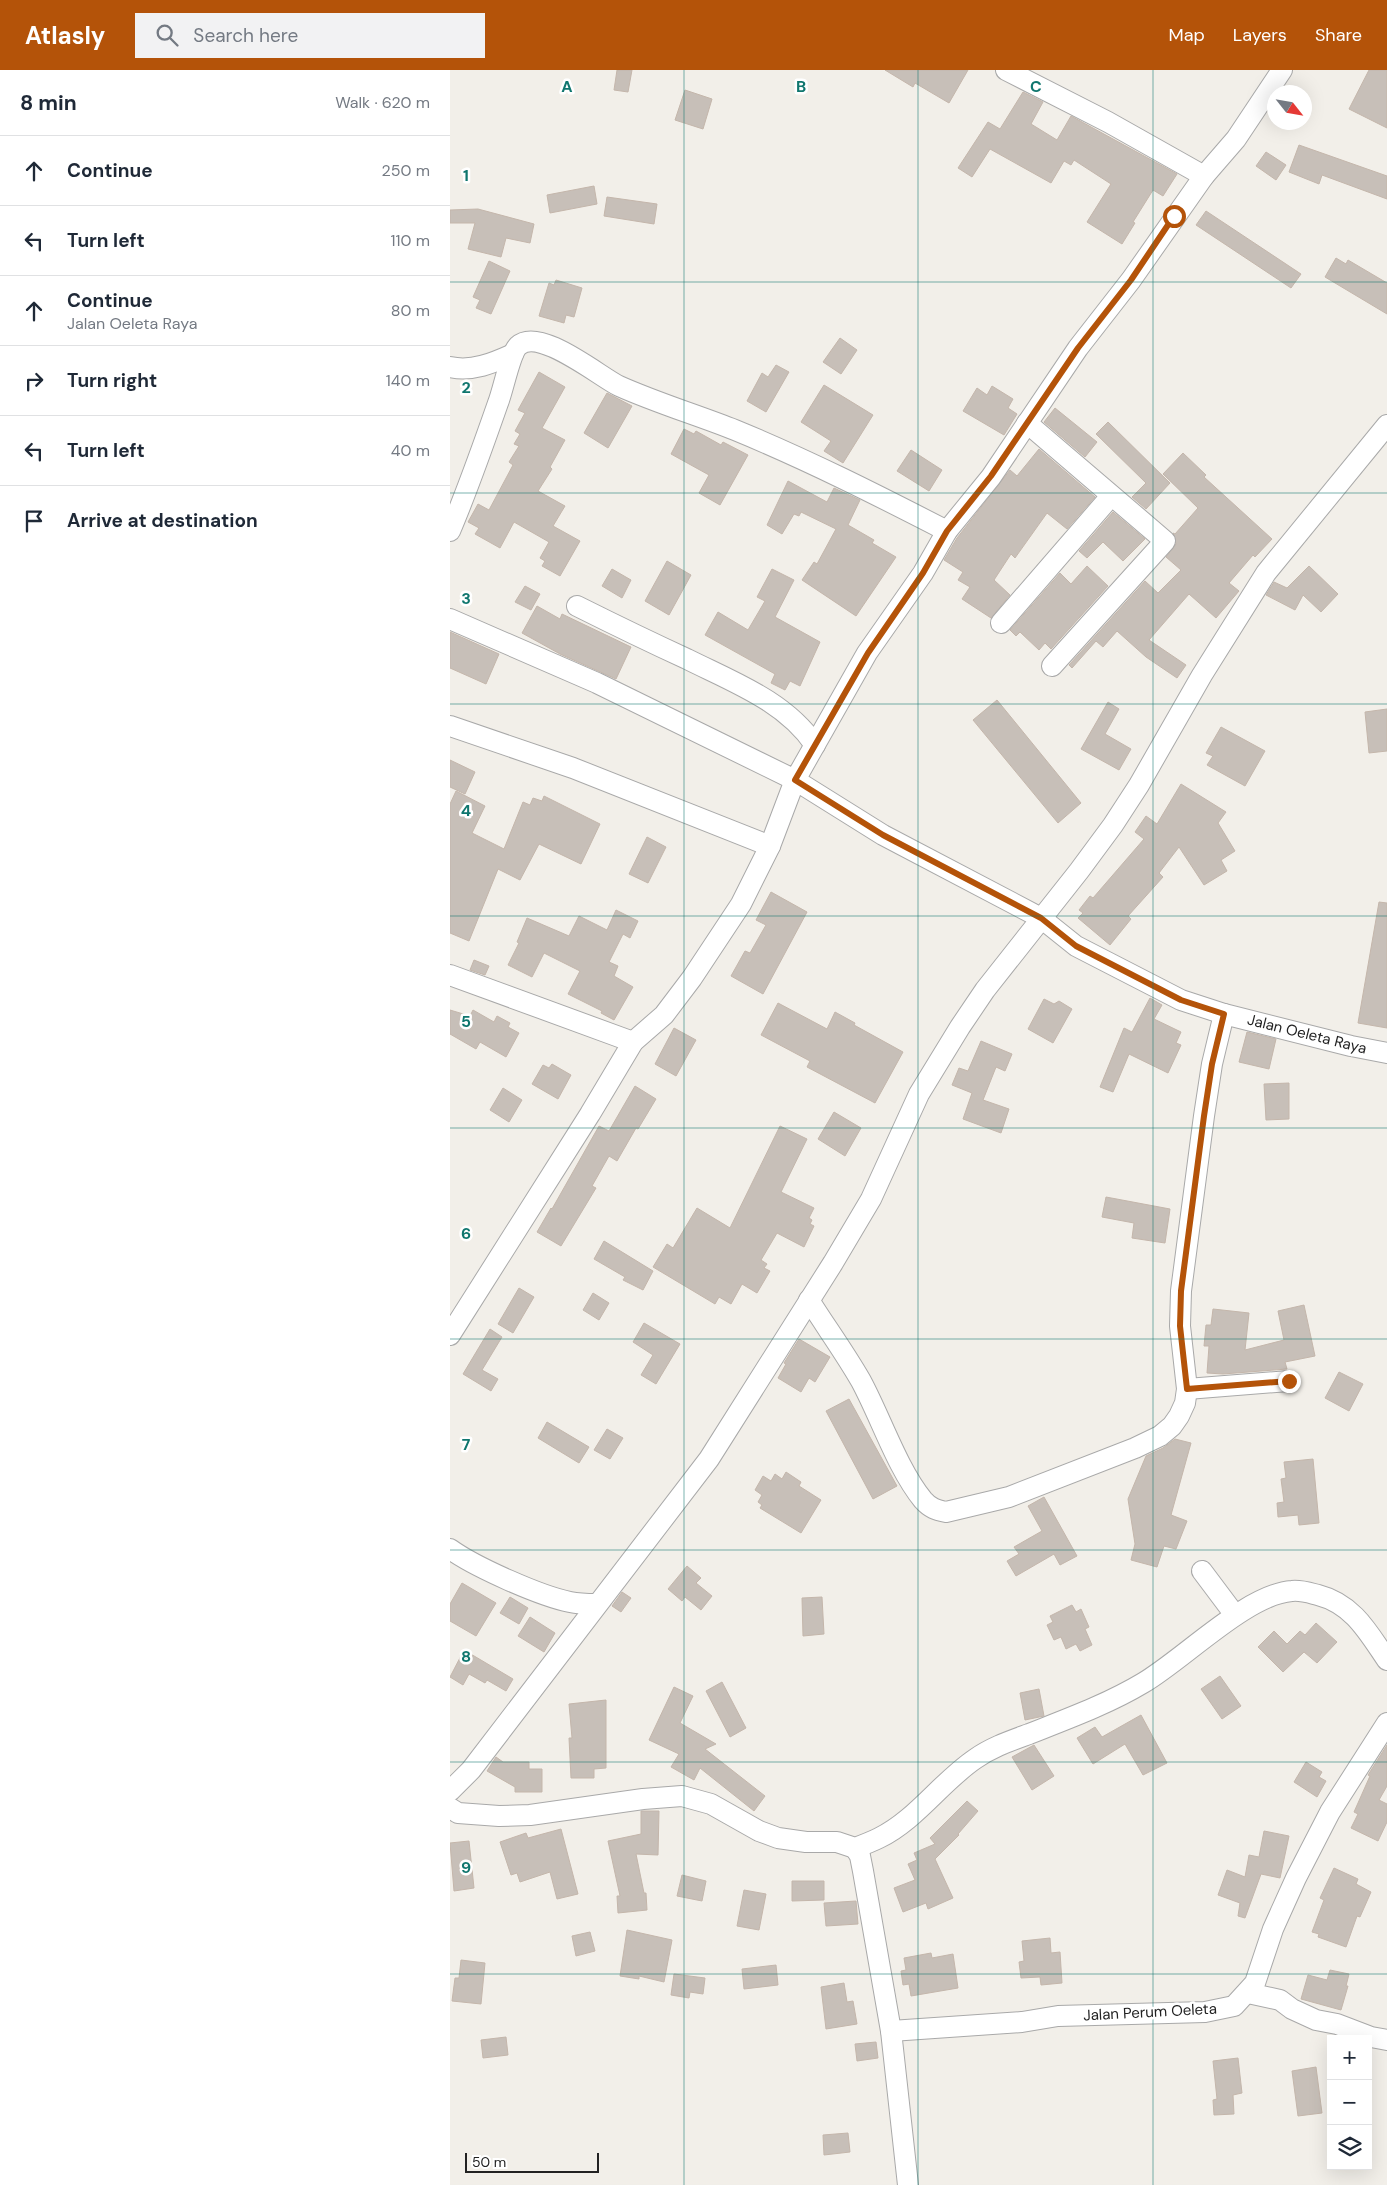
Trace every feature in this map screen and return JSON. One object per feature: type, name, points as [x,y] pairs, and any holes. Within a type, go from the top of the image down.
[{"type":"street","points":[[1006,70],[1108,122],[1204,176]]},
{"type":"street","points":[[450,1335],[590,1114],[633,1042],[664,1015],[692,978],[741,904],[770,846],[795,780],[868,653],[923,573],[947,531],[991,476],[1078,348],[1131,280],[1204,176],[1236,140],[1282,70]]},
{"type":"street","points":[[450,531],[498,403],[513,354],[518,346],[527,342],[548,345],[578,360],[617,385],[737,431],[846,479],[947,531]]},
{"type":"street","points":[[450,367],[461,369],[474,368],[490,364],[513,354]]},
{"type":"street","points":[[1027,423],[1165,541],[1052,666]]},
{"type":"street","points":[[450,1791],[471,1770],[709,1459],[871,1200],[904,1124],[935,1066],[985,990],[1079,871],[1139,785],[1202,675],[1266,573],[1387,425]]},
{"type":"street","points":[[1001,623],[1111,496]]},
{"type":"street","points":[[577,606],[746,688],[773,704],[807,734],[815,745]]},
{"type":"street","name":"Jalan Oeleta Raya","points":[[450,619],[597,683],[795,780],[883,835],[1041,918],[1076,946],[1156,989],[1181,1000],[1224,1014],[1351,1046],[1387,1053]]},
{"type":"street","points":[[450,726],[573,768],[770,846]]},
{"type":"street","points":[[450,975],[633,1042]]},
{"type":"street","points":[[809,1300],[861,1381],[907,1475],[922,1498],[929,1506],[937,1510],[946,1512],[1009,1497],[1135,1448],[1160,1436],[1172,1426],[1185,1404],[1187,1389],[1180,1326],[1181,1291],[1212,1064],[1224,1014]]},
{"type":"street","points":[[1187,1389],[1289,1381]]},
{"type":"street","points":[[450,1549],[499,1575],[535,1590],[570,1602],[597,1604]]},
{"type":"street","points":[[1202,1572],[1235,1615]]},
{"type":"street","points":[[855,1848],[880,1838],[896,1827],[955,1773],[982,1754],[1061,1721],[1142,1683],[1174,1663],[1235,1615],[1277,1593],[1294,1590],[1329,1598],[1348,1608],[1364,1625],[1387,1660]]},
{"type":"street","name":"Jalan Perum Oeleta","points":[[891,2030],[1022,2022],[1058,2016],[1206,2012],[1234,2006],[1248,1993],[1255,1983],[1273,1929],[1296,1878],[1330,1812],[1387,1722]]},
{"type":"street","points":[[450,1808],[458,1813],[499,1816],[530,1815],[643,1799],[682,1796],[711,1804],[778,1838],[806,1842],[837,1842],[855,1848],[860,1856],[864,1871],[891,2030],[908,2185]]},
{"type":"street","points":[[1248,1993],[1280,2000],[1292,2009],[1316,2020],[1337,2024],[1371,2038],[1387,2040]]},
{"type":"building","points":[[617,70],[632,70],[628,92],[614,90]]},
{"type":"building","points":[[885,70],[968,70],[949,103],[915,83],[913,87]]},
{"type":"building","points":[[1369,70],[1387,70],[1387,128],[1349,109]]},
{"type":"building","points":[[685,90],[712,99],[703,129],[675,120]]},
{"type":"building","points":[[1023,92],[1043,102],[1031,124],[1057,140],[1071,116],[1177,174],[1163,196],[1153,190],[1122,244],[1087,222],[1111,184],[1074,160],[1071,165],[1064,161],[1051,183],[990,149],[972,177],[958,168],[988,122],[1000,129]]},
{"type":"building","points":[[1299,145],[1387,176],[1387,199],[1322,175],[1319,184],[1289,172]]},
{"type":"building","points":[[1266,152],[1286,165],[1276,180],[1256,166]]},
{"type":"building","points":[[594,186],[597,204],[550,213],[547,195]]},
{"type":"building","points":[[607,197],[657,204],[654,224],[604,216]]},
{"type":"building","points":[[478,209],[534,224],[530,243],[506,238],[501,257],[468,249],[475,223],[450,223],[450,210]]},
{"type":"building","points":[[1206,211],[1301,274],[1291,288],[1196,225]]},
{"type":"building","points":[[1336,258],[1346,264],[1348,260],[1387,283],[1387,314],[1325,277]]},
{"type":"building","points":[[489,261],[510,271],[491,314],[476,308],[480,300],[473,297]]},
{"type":"building","points":[[556,280],[582,288],[574,317],[566,315],[564,323],[539,316],[549,283],[554,285]]},
{"type":"building","points":[[840,338],[857,350],[841,374],[823,362]]},
{"type":"building","points":[[776,365],[789,372],[766,412],[747,401],[762,373],[768,377]]},
{"type":"building","points":[[539,372],[565,387],[542,428],[565,440],[550,467],[552,469],[538,491],[565,506],[553,526],[580,541],[560,576],[542,566],[545,561],[540,558],[549,542],[514,522],[500,548],[475,534],[479,528],[468,522],[478,504],[489,510],[513,465],[509,462],[519,446],[514,444],[520,434],[515,431],[525,413],[518,410]]},
{"type":"building","points":[[824,385],[873,415],[843,463],[824,451],[831,441],[801,422]]},
{"type":"building","points":[[992,386],[1013,399],[1008,408],[1017,414],[1004,435],[963,411],[977,388],[987,395]]},
{"type":"building","points":[[607,393],[632,406],[608,448],[584,433]]},
{"type":"building","points":[[1055,408],[1097,442],[1085,457],[1044,422]]},
{"type":"building","points":[[1108,422],[1170,483],[1146,509],[1132,497],[1146,483],[1096,434]]},
{"type":"building","points":[[684,429],[694,434],[696,431],[721,445],[723,442],[748,455],[720,505],[699,493],[709,475],[671,454]]},
{"type":"building","points":[[1039,449],[1095,497],[1067,529],[1047,513],[1015,558],[1011,554],[994,580],[1010,595],[991,618],[962,599],[970,587],[958,580],[963,572],[944,560],[957,538],[1010,470],[1017,476]]},
{"type":"building","points":[[911,450],[942,470],[929,491],[897,471]]},
{"type":"building","points":[[1183,453],[1206,475],[1204,477],[1272,539],[1255,557],[1253,555],[1229,583],[1239,591],[1216,618],[1189,594],[1149,640],[1186,665],[1177,678],[1146,657],[1117,631],[1103,647],[1096,641],[1072,668],[1069,665],[1145,581],[1158,593],[1181,570],[1166,557],[1176,544],[1173,533],[1175,534],[1198,508],[1163,474]]},
{"type":"building","points":[[788,481],[827,502],[834,488],[860,500],[848,525],[874,540],[872,543],[896,557],[856,616],[802,580],[814,562],[817,564],[836,529],[801,512],[799,516],[794,514],[782,534],[767,525]]},
{"type":"building","points":[[1113,512],[1145,539],[1123,561],[1103,542],[1087,558],[1079,551]]},
{"type":"building","points":[[667,561],[691,575],[669,615],[645,601]]},
{"type":"building","points":[[1087,566],[1108,586],[1051,649],[1045,643],[1039,650],[1020,632],[1016,636],[1010,630],[1060,573],[1071,584]]},
{"type":"building","points":[[1309,566],[1338,594],[1321,612],[1303,595],[1295,610],[1266,595],[1274,582],[1287,588]]},
{"type":"building","points":[[612,569],[631,580],[622,598],[602,586]]},
{"type":"building","points":[[772,569],[794,580],[775,617],[820,642],[800,686],[790,681],[785,690],[771,683],[775,674],[705,635],[718,612],[748,630],[765,601],[757,597]]},
{"type":"building","points":[[525,586],[540,594],[531,610],[515,602]]},
{"type":"building","points":[[537,606],[560,619],[562,614],[631,647],[616,679],[560,654],[522,633]]},
{"type":"building","points":[[450,632],[499,654],[486,684],[450,668]]},
{"type":"building","points":[[997,700],[1081,803],[1058,823],[973,720]]},
{"type":"building","points":[[1108,702],[1119,709],[1105,734],[1131,749],[1119,770],[1081,749]]},
{"type":"building","points":[[1387,709],[1387,751],[1369,753],[1365,712]]},
{"type":"building","points":[[1221,727],[1265,751],[1245,786],[1207,765],[1213,756],[1206,753]]},
{"type":"building","points":[[450,760],[475,772],[465,794],[450,787]]},
{"type":"building","points":[[1181,784],[1226,812],[1218,823],[1235,851],[1221,860],[1227,871],[1204,885],[1179,847],[1159,873],[1163,877],[1128,916],[1131,919],[1110,945],[1078,918],[1083,913],[1079,910],[1090,896],[1093,898],[1144,839],[1135,832],[1146,816],[1157,824]]},
{"type":"building","points":[[456,791],[485,806],[472,833],[504,849],[523,802],[530,805],[533,798],[542,801],[544,796],[600,824],[581,864],[539,844],[520,880],[498,869],[469,941],[450,933],[450,804]]},
{"type":"building","points":[[647,837],[666,847],[648,883],[629,874]]},
{"type":"building","points":[[771,892],[807,912],[763,994],[731,976],[745,951],[750,953],[766,925],[756,920]]},
{"type":"building","points":[[1379,902],[1387,903],[1387,1028],[1358,1023]]},
{"type":"building","points":[[616,910],[638,921],[630,938],[623,934],[609,962],[618,966],[614,976],[633,987],[614,1020],[601,1013],[602,1011],[568,994],[580,971],[544,953],[532,977],[508,965],[519,943],[517,942],[527,918],[569,936],[579,916],[607,930]]},
{"type":"building","points":[[474,960],[489,966],[485,975],[470,970]]},
{"type":"building","points":[[1150,998],[1162,1005],[1154,1019],[1181,1032],[1176,1043],[1181,1045],[1168,1073],[1129,1054],[1113,1092],[1100,1087],[1124,1028],[1132,1032]]},
{"type":"building","points":[[1044,999],[1054,1004],[1059,1001],[1072,1009],[1053,1043],[1028,1029]]},
{"type":"building","points":[[778,1003],[827,1029],[835,1012],[855,1023],[854,1025],[903,1052],[875,1103],[807,1067],[810,1061],[761,1035]]},
{"type":"building","points":[[450,1010],[470,1016],[473,1010],[494,1022],[497,1016],[510,1023],[508,1027],[519,1033],[506,1057],[480,1042],[476,1049],[450,1034]]},
{"type":"building","points":[[674,1028],[696,1040],[676,1076],[655,1064]]},
{"type":"building","points":[[1247,1032],[1276,1039],[1269,1069],[1239,1062]]},
{"type":"building","points":[[981,1041],[1012,1054],[1005,1071],[996,1067],[983,1100],[1009,1109],[1001,1133],[963,1119],[972,1093],[952,1085],[959,1068],[968,1071]]},
{"type":"building","points":[[552,1064],[571,1075],[558,1099],[532,1084],[543,1065],[549,1068]]},
{"type":"building","points":[[1289,1083],[1289,1119],[1266,1120],[1264,1084]]},
{"type":"building","points":[[635,1086],[656,1099],[617,1161],[609,1156],[592,1186],[596,1188],[561,1246],[537,1232],[599,1126],[609,1131]]},
{"type":"building","points":[[503,1088],[522,1100],[509,1122],[490,1110]]},
{"type":"building","points":[[834,1112],[861,1128],[845,1156],[818,1139]]},
{"type":"building","points":[[780,1126],[807,1139],[781,1192],[814,1208],[809,1218],[812,1220],[810,1224],[814,1226],[804,1247],[777,1233],[761,1260],[767,1264],[764,1268],[770,1271],[757,1293],[742,1284],[731,1304],[719,1297],[715,1304],[653,1267],[667,1244],[673,1248],[697,1208],[730,1228]]},
{"type":"building","points":[[1106,1197],[1170,1209],[1165,1243],[1132,1238],[1134,1223],[1102,1217]]},
{"type":"building","points":[[604,1241],[653,1271],[643,1290],[623,1280],[625,1277],[594,1259]]},
{"type":"building","points":[[519,1288],[534,1297],[513,1333],[498,1324]]},
{"type":"building","points":[[593,1293],[609,1303],[599,1320],[583,1310]]},
{"type":"building","points":[[1304,1305],[1315,1356],[1285,1362],[1287,1369],[1223,1374],[1207,1373],[1209,1346],[1204,1346],[1206,1325],[1211,1325],[1213,1309],[1249,1313],[1245,1350],[1284,1340],[1278,1311]]},
{"type":"building","points":[[644,1323],[680,1344],[656,1384],[641,1375],[653,1355],[633,1342]]},
{"type":"building","points":[[490,1329],[502,1337],[482,1370],[498,1379],[491,1391],[463,1374]]},
{"type":"building","points":[[799,1339],[830,1357],[815,1382],[809,1378],[801,1392],[778,1378],[786,1364],[784,1363]]},
{"type":"building","points":[[1339,1372],[1363,1384],[1349,1411],[1325,1398]]},
{"type":"building","points":[[849,1399],[897,1486],[873,1499],[826,1411]]},
{"type":"building","points":[[547,1422],[589,1447],[579,1463],[538,1438]]},
{"type":"building","points":[[607,1429],[623,1438],[610,1459],[594,1450]]},
{"type":"building","points":[[1175,1439],[1191,1443],[1171,1515],[1187,1521],[1176,1549],[1164,1546],[1157,1567],[1131,1560],[1135,1544],[1128,1499],[1146,1456],[1163,1448]]},
{"type":"building","points":[[1313,1459],[1319,1523],[1299,1525],[1298,1515],[1278,1517],[1277,1503],[1284,1502],[1281,1479],[1286,1478],[1284,1462]]},
{"type":"building","points":[[786,1472],[801,1482],[799,1486],[821,1500],[801,1533],[760,1508],[762,1505],[758,1502],[762,1495],[755,1490],[763,1476],[771,1481],[775,1474],[782,1479]]},
{"type":"building","points":[[1044,1497],[1077,1556],[1060,1565],[1054,1554],[1016,1576],[1007,1561],[1019,1554],[1014,1547],[1042,1531],[1028,1506]]},
{"type":"building","points":[[687,1566],[701,1578],[696,1583],[712,1596],[701,1610],[685,1597],[682,1601],[668,1589]]},
{"type":"building","points":[[462,1583],[496,1603],[476,1636],[450,1621],[450,1604]]},
{"type":"building","points":[[622,1592],[631,1598],[621,1612],[612,1606]]},
{"type":"building","points":[[510,1597],[528,1608],[519,1624],[500,1613]]},
{"type":"building","points":[[822,1597],[824,1634],[803,1636],[802,1598]]},
{"type":"building","points":[[1072,1605],[1076,1612],[1081,1609],[1089,1627],[1085,1629],[1092,1645],[1080,1651],[1076,1644],[1066,1649],[1061,1637],[1054,1640],[1047,1625],[1053,1622],[1050,1616]]},
{"type":"building","points":[[530,1617],[555,1633],[544,1652],[518,1636]]},
{"type":"building","points":[[1316,1623],[1337,1642],[1317,1663],[1304,1652],[1283,1672],[1258,1647],[1274,1631],[1287,1644],[1300,1631],[1305,1635]]},
{"type":"building","points":[[464,1650],[513,1679],[506,1691],[487,1680],[485,1683],[469,1674],[463,1685],[450,1677]]},
{"type":"building","points":[[1220,1676],[1241,1706],[1222,1719],[1201,1689]]},
{"type":"building","points":[[722,1682],[746,1728],[730,1737],[706,1691]]},
{"type":"building","points":[[674,1687],[693,1696],[680,1723],[716,1744],[705,1749],[765,1796],[754,1811],[700,1768],[694,1780],[671,1767],[679,1754],[649,1740]]},
{"type":"building","points":[[1039,1689],[1044,1716],[1025,1720],[1020,1693]]},
{"type":"building","points":[[606,1700],[606,1768],[594,1769],[594,1778],[571,1778],[569,1738],[572,1738],[569,1704]]},
{"type":"building","points":[[1141,1715],[1167,1763],[1143,1775],[1125,1744],[1093,1764],[1077,1738],[1095,1727],[1102,1737]]},
{"type":"building","points":[[1034,1745],[1054,1776],[1032,1790],[1012,1757]]},
{"type":"building","points":[[1387,1745],[1387,1786],[1379,1800],[1387,1804],[1387,1822],[1378,1841],[1351,1828],[1358,1814],[1354,1812],[1370,1776],[1368,1775]]},
{"type":"building","points":[[496,1757],[503,1762],[529,1762],[529,1769],[542,1769],[542,1792],[515,1792],[515,1787],[487,1771]]},
{"type":"building","points":[[1306,1762],[1322,1772],[1319,1777],[1326,1781],[1317,1797],[1294,1782]]},
{"type":"building","points":[[967,1801],[978,1811],[959,1835],[935,1859],[953,1898],[928,1909],[926,1903],[903,1912],[894,1888],[915,1880],[908,1864],[917,1860],[914,1853],[935,1844],[930,1838]]},
{"type":"building","points":[[641,1811],[659,1811],[658,1855],[636,1854],[644,1893],[646,1893],[647,1910],[618,1913],[617,1896],[620,1896],[608,1841],[641,1834]]},
{"type":"building","points":[[561,1829],[578,1894],[557,1899],[550,1872],[520,1882],[517,1873],[511,1875],[500,1842],[526,1833],[528,1838]]},
{"type":"building","points":[[1264,1831],[1289,1836],[1280,1878],[1261,1874],[1245,1918],[1238,1916],[1240,1903],[1218,1895],[1227,1870],[1245,1877],[1249,1855],[1259,1857]]},
{"type":"building","points":[[469,1841],[474,1888],[454,1891],[450,1843]]},
{"type":"building","points":[[1334,1868],[1358,1879],[1356,1884],[1371,1892],[1360,1917],[1357,1916],[1346,1947],[1318,1937],[1319,1934],[1312,1932],[1324,1900],[1320,1898]]},
{"type":"building","points":[[682,1875],[706,1881],[702,1901],[677,1896]]},
{"type":"building","points":[[792,1881],[824,1881],[824,1900],[792,1901]]},
{"type":"building","points":[[744,1890],[766,1894],[759,1930],[737,1926]]},
{"type":"building","points":[[856,1901],[858,1924],[826,1926],[824,1903]]},
{"type":"building","points":[[627,1930],[672,1940],[664,1982],[639,1976],[639,1979],[620,1976]]},
{"type":"building","points":[[590,1932],[595,1951],[576,1956],[572,1936]]},
{"type":"building","points":[[1050,1938],[1051,1953],[1060,1952],[1062,1983],[1041,1985],[1040,1977],[1021,1978],[1019,1962],[1024,1961],[1022,1941]]},
{"type":"building","points":[[931,1953],[932,1958],[953,1954],[958,1988],[911,1996],[909,1984],[903,1985],[901,1971],[906,1970],[904,1958]]},
{"type":"building","points":[[461,1960],[485,1963],[481,2004],[452,2001],[455,1978],[459,1978]]},
{"type":"building","points":[[776,1965],[778,1985],[744,1989],[742,1969]]},
{"type":"building","points":[[1330,1970],[1349,1974],[1346,1986],[1348,1986],[1341,2010],[1301,1999],[1308,1975],[1327,1980]]},
{"type":"building","points":[[674,1974],[705,1978],[703,1994],[690,1992],[689,1998],[671,1995]]},
{"type":"building","points":[[844,1983],[847,2002],[853,2001],[857,2024],[826,2029],[821,1987]]},
{"type":"building","points":[[506,2037],[508,2055],[483,2058],[481,2040]]},
{"type":"building","points":[[876,2042],[878,2058],[857,2061],[855,2044]]},
{"type":"building","points":[[1238,2058],[1242,2093],[1233,2095],[1234,2114],[1214,2115],[1213,2100],[1217,2099],[1213,2061]]},
{"type":"building","points":[[1316,2067],[1322,2113],[1298,2116],[1292,2071]]},
{"type":"building","points":[[848,2133],[850,2152],[824,2155],[823,2135]]},
{"type":"route","points":[[1174,216],[1131,280],[1078,348],[991,476],[947,531],[923,573],[868,653],[795,780],[883,835],[1041,918],[1076,946],[1156,989],[1181,1000],[1224,1014],[1212,1064],[1204,1116],[1179,1309],[1187,1389],[1289,1381]]}]
